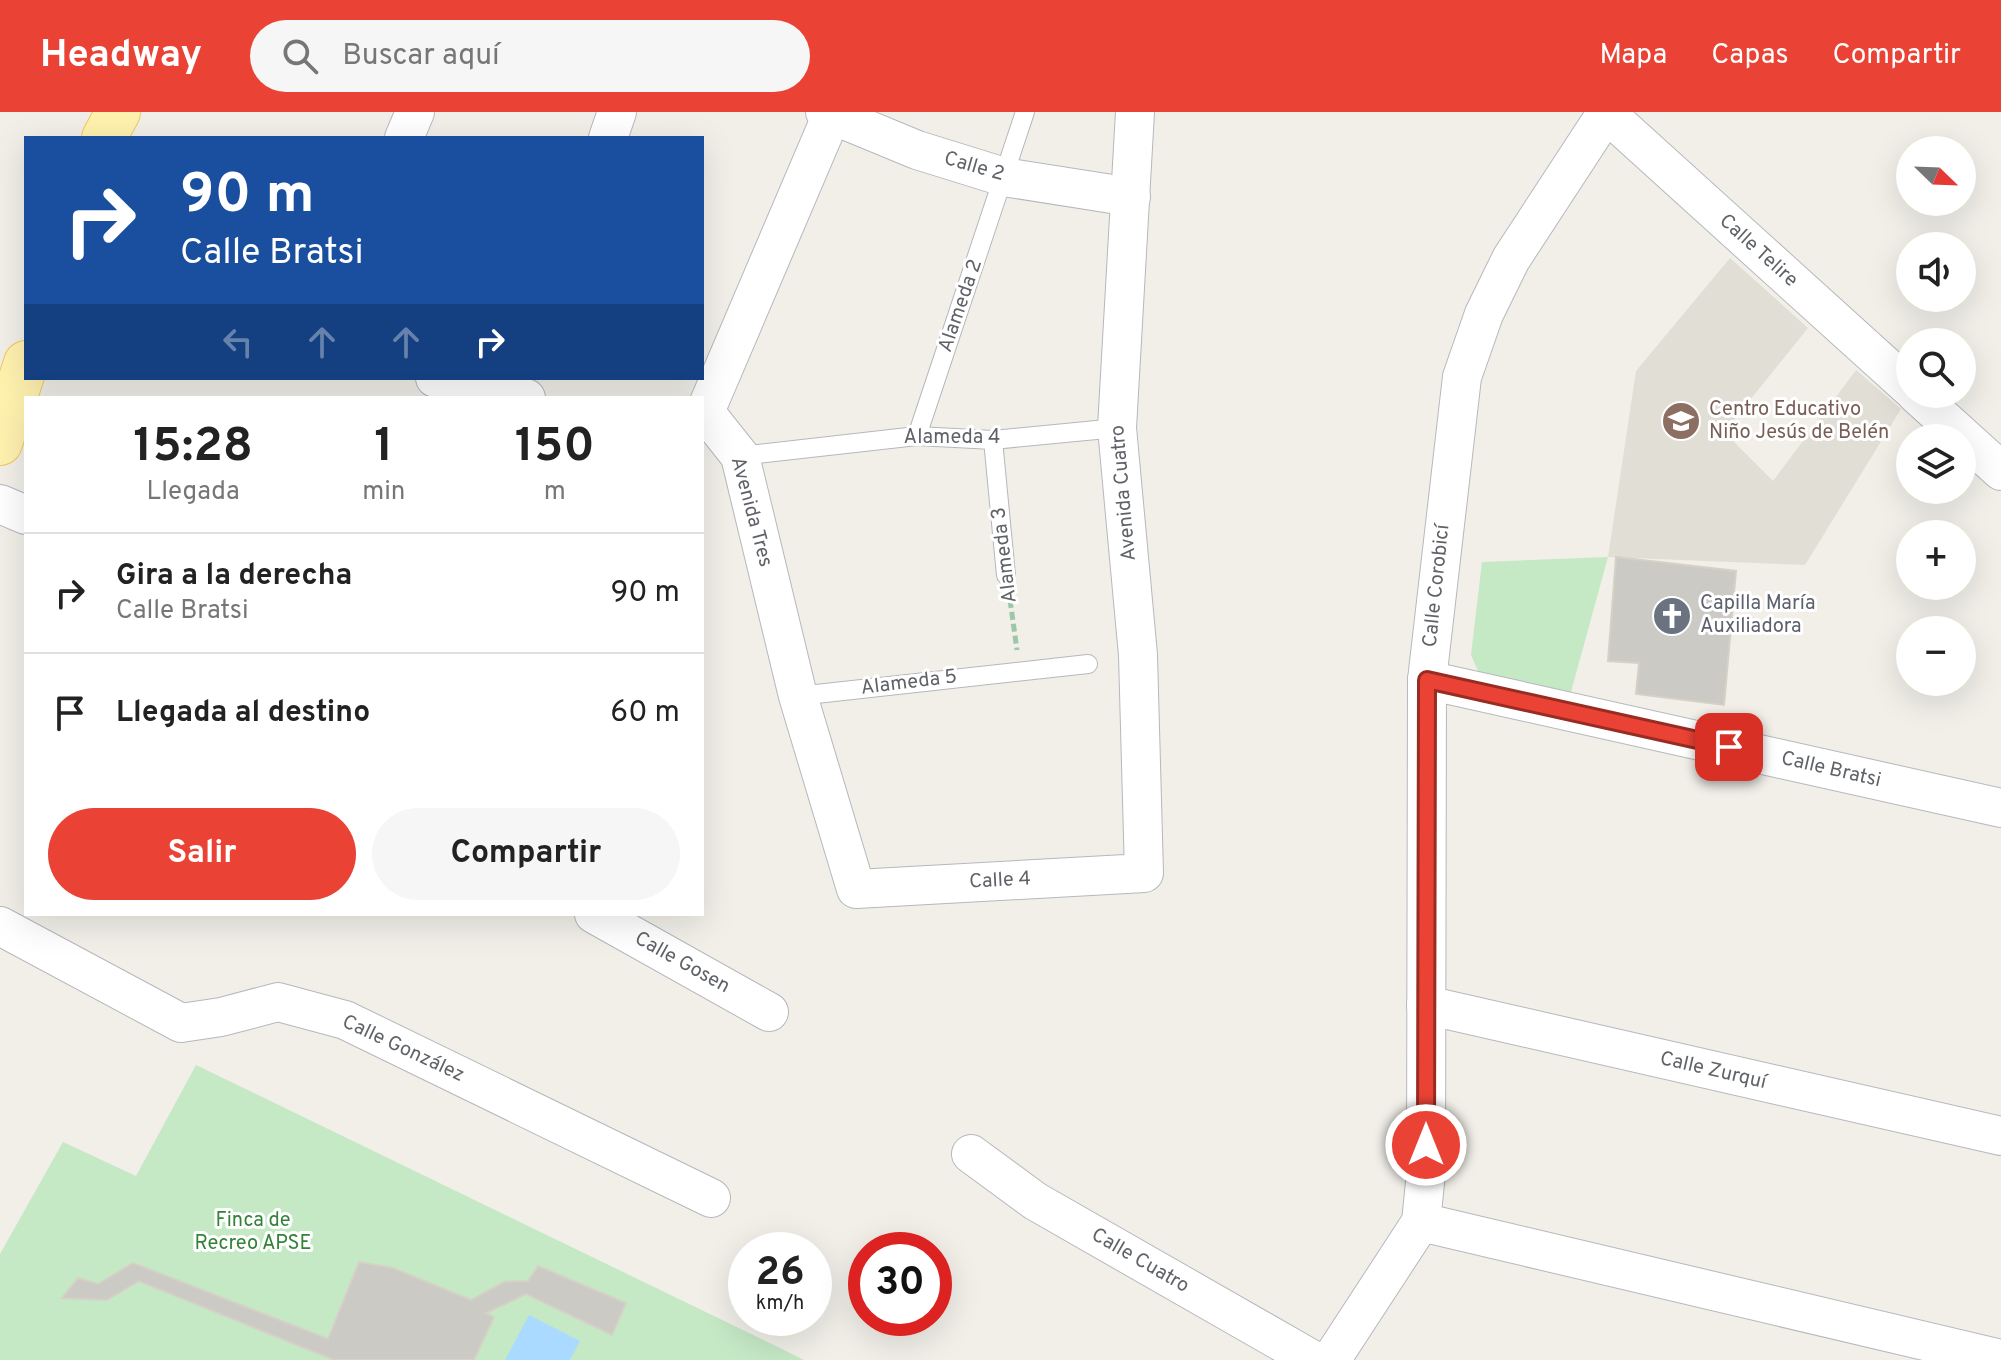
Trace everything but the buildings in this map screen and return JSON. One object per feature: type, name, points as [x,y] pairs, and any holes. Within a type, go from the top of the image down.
[{"type":"main road","points":[[105,136],[118,112]]},
{"type":"main road","points":[[0,443],[24,369]]},
{"type":"street","points":[[405,136],[415,112]]},
{"type":"street","points":[[609,136],[617,112]]},
{"type":"street","name":"Avenida Cuatro","points":[[1135,112],[1117,428],[1138,655],[1144,873]]},
{"type":"street","name":"Calle Telire","points":[[1606,112],[1896,375]]},
{"type":"street","name":"Calle Corobicí","points":[[1331,1360],[1421,1222],[1426,1173],[1427,680],[1462,377],[1484,314],[1511,259],[1606,112]]},
{"type":"street","name":"Calle 2","points":[[830,113],[917,150],[1004,177],[1131,197]]},
{"type":"street","name":"Avenida Tres","points":[[830,113],[704,412],[740,456],[798,696],[856,889]]},
{"type":"street","points":[[443,380],[510,396]]},
{"type":"street","points":[[1931,408],[2001,471]]},
{"type":"street","points":[[0,504],[24,514]]},
{"type":"street","name":"Calle Bratsi","points":[[1427,680],[2001,808]]},
{"type":"street","name":"Calle 4","points":[[856,889],[1144,873]]},
{"type":"street","name":"Calle Gosen","points":[[598,916],[769,1012]]},
{"type":"street","name":"Calle González","points":[[0,926],[181,1023],[221,1017],[278,1002],[345,1020],[711,1198]]},
{"type":"street","name":"Calle Zurquí","points":[[1426,1005],[2001,1136]]},
{"type":"street","name":"Calle Cuatro","points":[[971,1154],[1035,1201],[1313,1360]]},
{"type":"street","points":[[1421,1222],[2001,1359]]},
{"type":"lane","name":"Alameda 2","points":[[917,436],[1025,112]]},
{"type":"lane","name":"Alameda 4","points":[[740,456],[917,436],[993,440],[1117,428]]},
{"type":"lane","name":"Alameda 3","points":[[993,440],[1006,575]]},
{"type":"lane","points":[[1020,670],[1088,664]]},
{"type":"lane","name":"Alameda 5","points":[[798,696],[1020,670]]},
{"type":"path","name":"Alameda 3","points":[[1006,575],[1020,670]]},
{"type":"shaded area","name":"Centro Educativo Niño Jesús de Belén","points":[[1730,258],[1808,328],[1724,432],[1773,481],[1856,370],[1896,405],[1896,408],[1901,409],[1805,565],[1608,557],[1636,371]]},
{"type":"green space","points":[[1608,557],[1569,699],[1492,681],[1478,671],[1471,655],[1482,562]]},
{"type":"green space","name":"Finca de Recreo APSE","points":[[196,1065],[728,1323],[728,1336],[755,1336],[804,1360],[0,1360],[0,1254],[63,1142],[136,1176]]},
{"type":"water","points":[[529,1315],[580,1341],[570,1360],[505,1360]]},
{"type":"place","name":"Centro Educativo Niño Jesús de Belén","points":[[1681,421]]},
{"type":"place","name":"Capilla María Auxiliadora","points":[[1672,616]]},
{"type":"route","points":[[1426,1145],[1427,680],[1729,747]]}]
